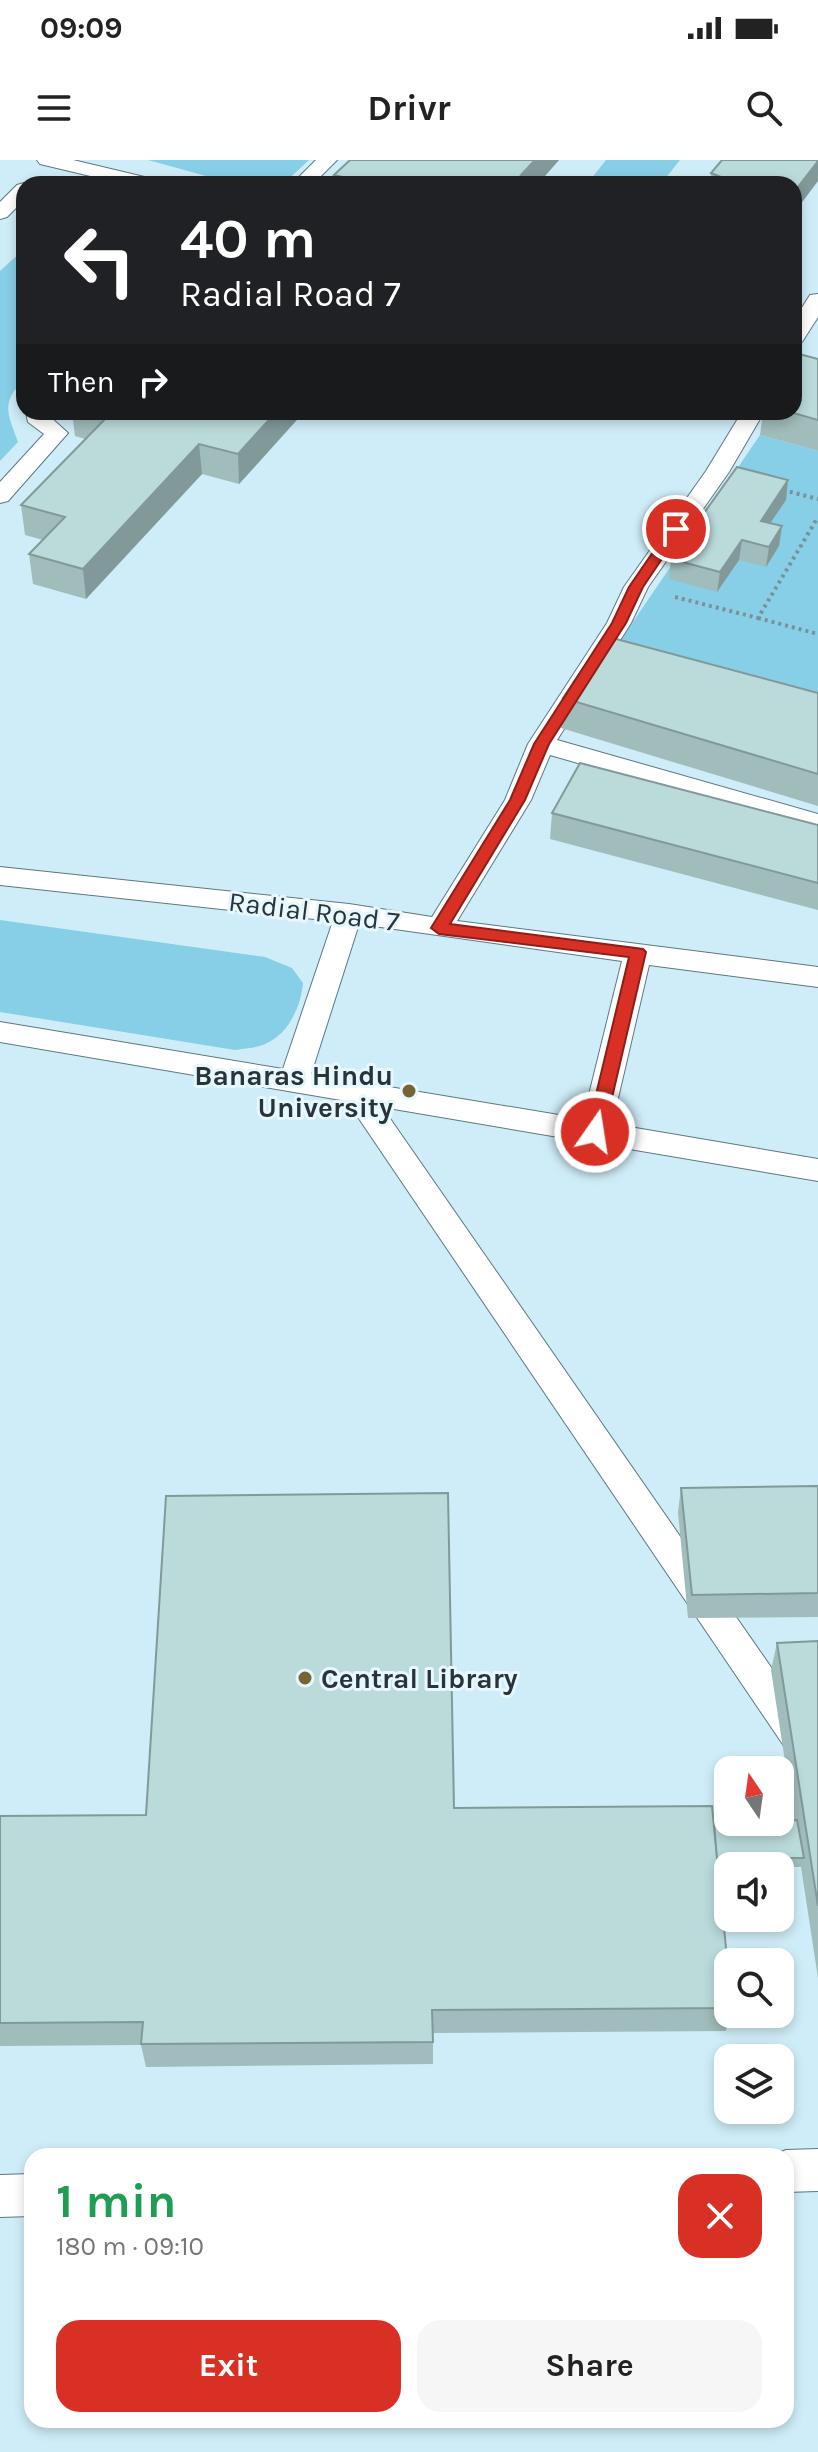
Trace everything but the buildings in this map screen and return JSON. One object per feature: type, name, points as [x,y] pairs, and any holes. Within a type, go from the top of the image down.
[{"type":"lane","points":[[36,176],[51,160],[117,176]]},
{"type":"lane","points":[[310,176],[327,160]]},
{"type":"lane","points":[[0,213],[16,197]]},
{"type":"lane","points":[[802,325],[818,300]]},
{"type":"lane","points":[[0,496],[57,433],[40,420]]},
{"type":"lane","points":[[439,928],[518,800],[541,744],[619,623],[636,587],[717,472],[748,420]]},
{"type":"lane","points":[[541,744],[818,823]]},
{"type":"lane","name":"Radial Road 7","points":[[0,876],[349,913],[439,928],[818,977]]},
{"type":"lane","points":[[294,1082],[349,913]]},
{"type":"lane","points":[[595,1132],[638,952]]},
{"type":"lane","points":[[0,1032],[818,1170]]},
{"type":"lane","points":[[356,1092],[818,1765]]},
{"type":"lane","points":[[794,2171],[818,2170]]},
{"type":"lane","points":[[0,2196],[24,2195]]},
{"type":"path","points":[[717,472],[818,499]]},
{"type":"path","points":[[758,618],[818,517]]},
{"type":"path","points":[[636,587],[818,634]]},
{"type":"shaded area","points":[[148,160],[309,160],[292,176],[206,176]]},
{"type":"shaded area","points":[[606,160],[680,160],[667,176],[593,176]]},
{"type":"shaded area","points":[[16,256],[16,388],[8,409],[18,442],[0,461],[0,271]]},
{"type":"shaded area","points":[[760,435],[818,451],[818,725],[603,666]]},
{"type":"shaded area","points":[[0,920],[265,957],[292,968],[303,983],[300,1001],[282,1033],[260,1046],[235,1050],[0,1012]]},
{"type":"place","name":"Banaras Hindu University","points":[[409,1091]]},
{"type":"place","name":"Central Library","points":[[305,1678]]},
{"type":"route","points":[[595,1132],[638,952],[439,928],[518,800],[541,744],[619,623],[636,587],[676,529]]}]
